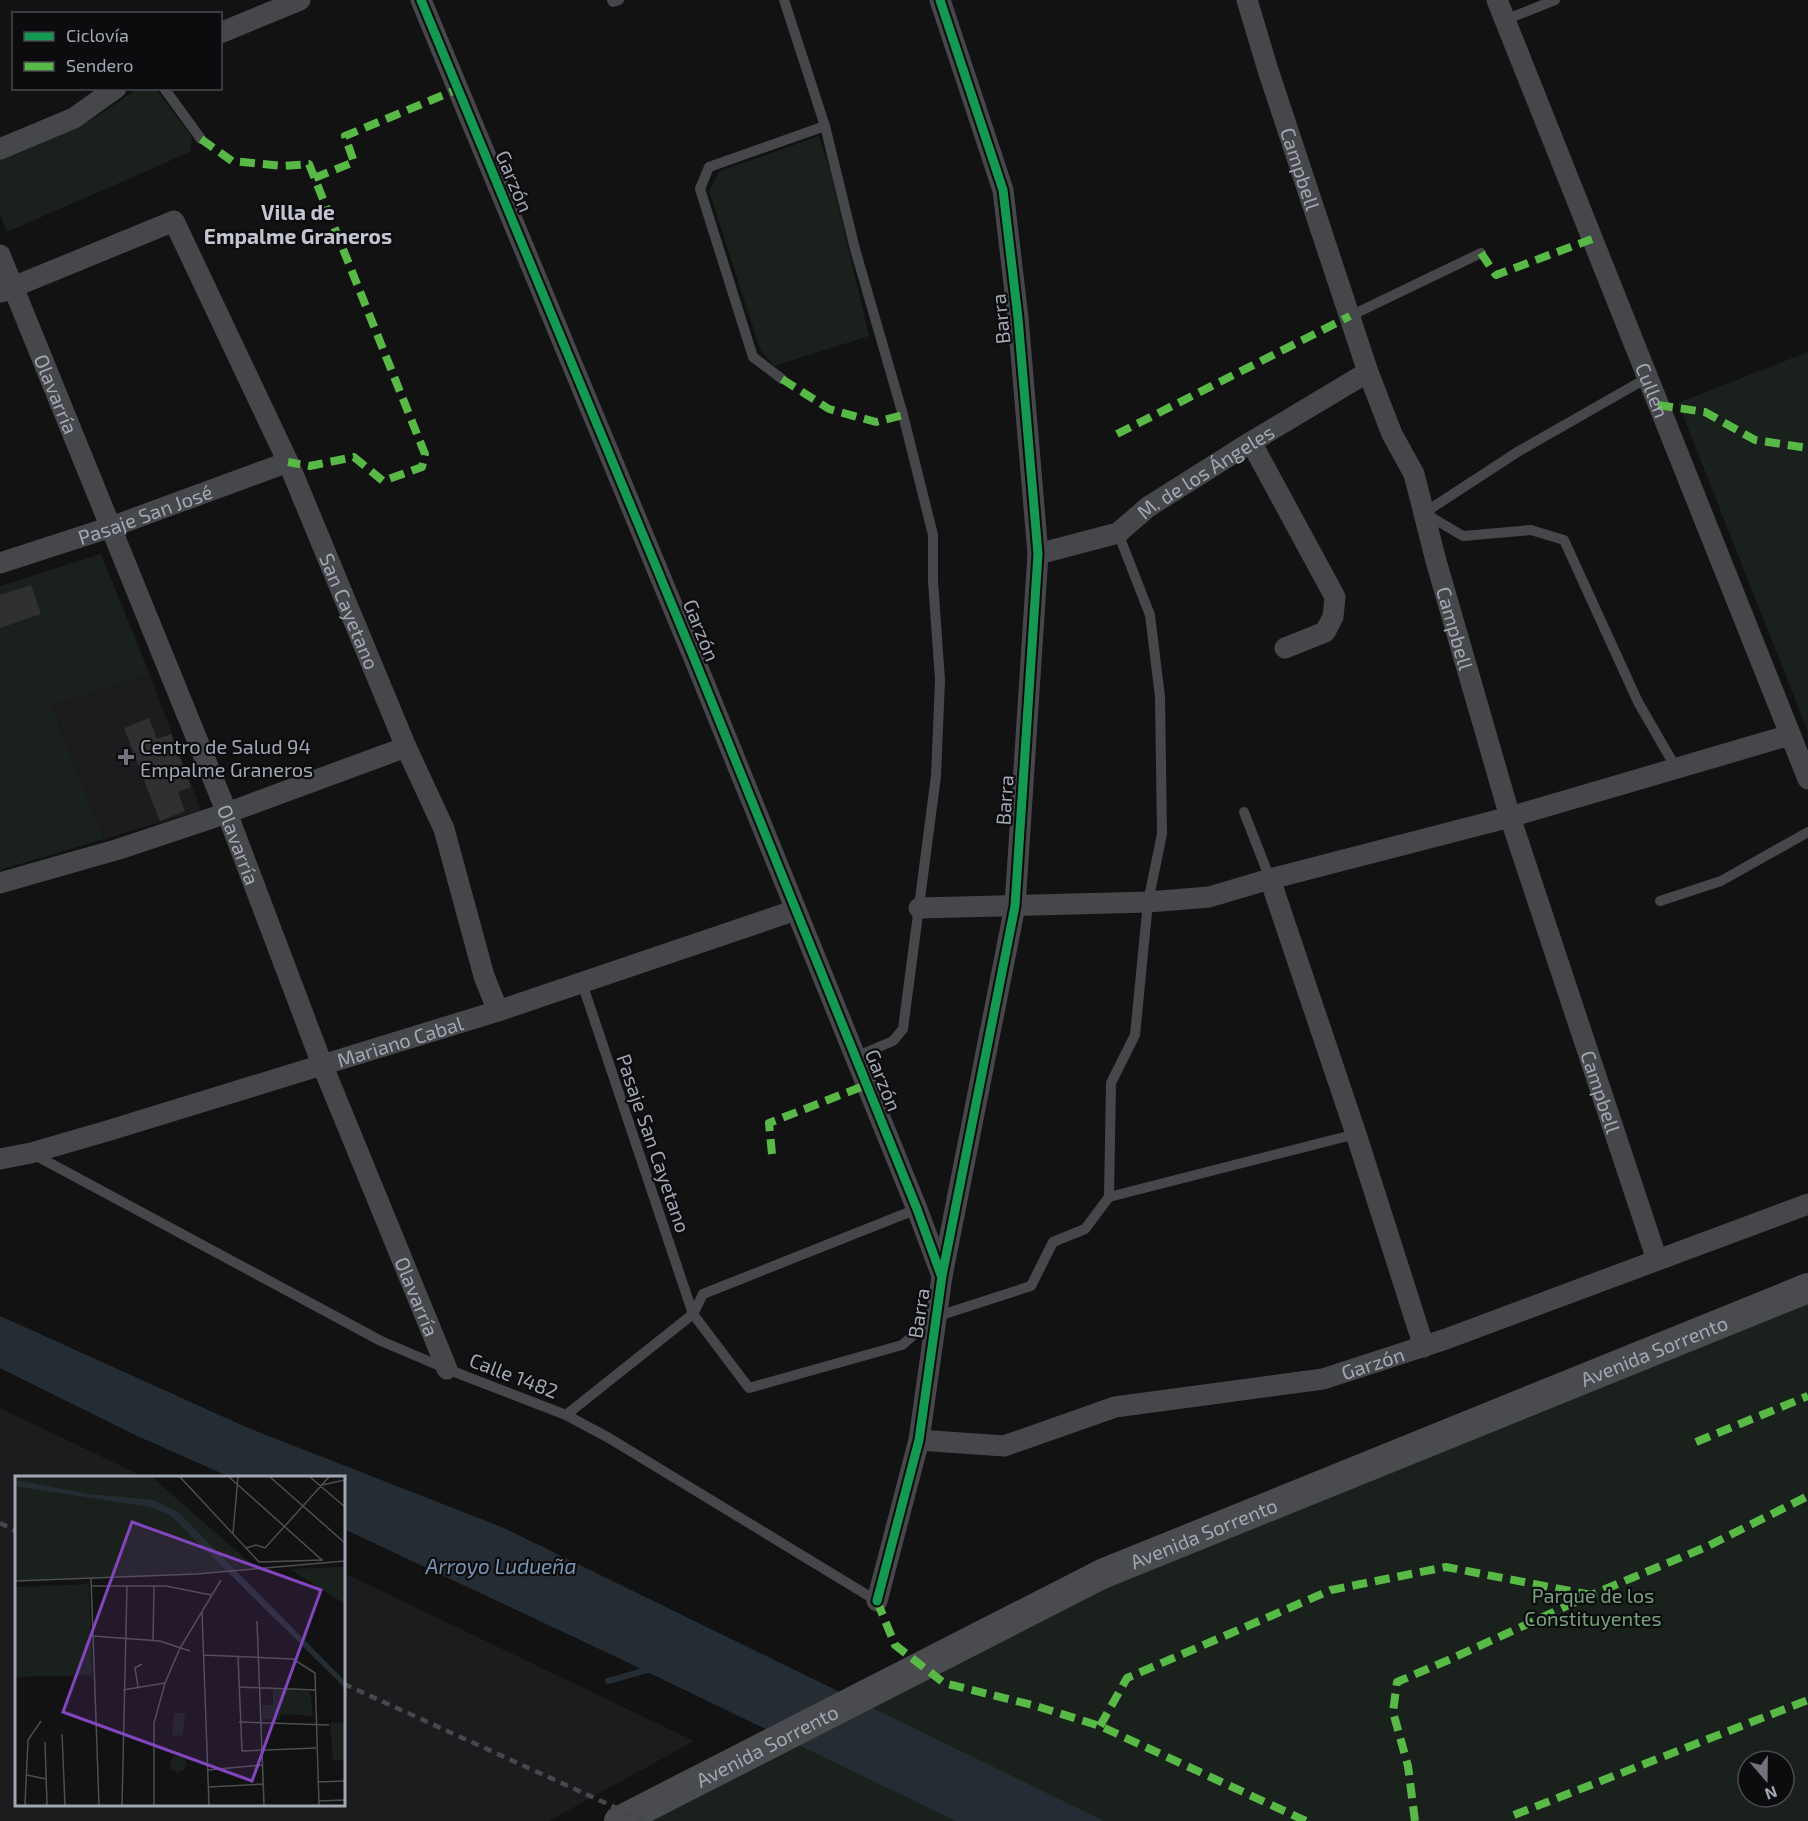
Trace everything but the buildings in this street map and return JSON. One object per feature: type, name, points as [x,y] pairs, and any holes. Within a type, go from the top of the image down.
[{"type":"main road","name":"Avenida Sorrento","points":[[619,1821],[1102,1574],[1808,1288]]},
{"type":"street","points":[[222,32],[300,0]]},
{"type":"street","name":"Garzón","points":[[421,0],[685,636],[942,1276]]},
{"type":"street","name":"Barra","points":[[877,1601],[919,1440],[942,1276],[1015,906],[1038,554],[1018,318],[1003,190],[940,0]]},
{"type":"street","name":"Campbell","points":[[1247,0],[1368,372],[1392,434],[1414,474],[1510,817],[1657,1260]]},
{"type":"street","name":"Cullen","points":[[1497,0],[1808,779]]},
{"type":"street","points":[[0,149],[74,118],[113,90]]},
{"type":"street","name":"San Cayetano","points":[[6,289],[174,221],[288,462],[406,747],[444,829],[484,976],[498,1011]]},
{"type":"street","name":"Olavarría","points":[[0,255],[6,289],[111,527],[227,813],[322,1064],[447,1369]]},
{"type":"street","name":"M. de los Ángeles","points":[[1038,554],[1118,533],[1148,507],[1368,372]]},
{"type":"street","points":[[1251,442],[1335,597],[1333,617],[1325,632],[1285,648]]},
{"type":"street","name":"Pasaje San José","points":[[0,563],[111,527],[288,462]]},
{"type":"street","points":[[919,908],[1148,902],[1209,897],[1510,817],[1790,735]]},
{"type":"street","points":[[0,883],[119,849],[227,813],[406,747]]},
{"type":"street","points":[[1270,879],[1356,1134],[1424,1347]]},
{"type":"street","name":"Mariano Cabal","points":[[0,1159],[31,1153],[119,1128],[498,1011],[796,910]]},
{"type":"street","name":"Garzón","points":[[919,1440],[1004,1446],[1115,1407],[1323,1379],[1424,1347],[1808,1204]]},
{"type":"lane","points":[[612,0],[613,2],[619,0]]},
{"type":"lane","points":[[784,0],[825,126],[855,249],[903,415],[933,535],[933,581],[940,680],[936,776],[903,1029],[893,1041],[855,1058]]},
{"type":"lane","points":[[1505,20],[1555,0]]},
{"type":"lane","points":[[165,90],[201,139]]},
{"type":"lane","points":[[782,379],[753,357],[700,189],[709,167],[825,126]]},
{"type":"lane","points":[[1350,316],[1481,253]]},
{"type":"lane","points":[[1647,378],[1519,451],[1424,513],[1463,536],[1532,530],[1564,540],[1638,702],[1676,768]]},
{"type":"lane","points":[[935,1317],[1031,1286],[1053,1242],[1085,1229],[1109,1197],[1111,1083],[1135,1035],[1148,902],[1162,834],[1160,697],[1150,615],[1118,533]]},
{"type":"lane","points":[[1244,812],[1270,879]]},
{"type":"lane","points":[[1660,902],[1720,881],[1808,832]]},
{"type":"lane","name":"Pasaje San Cayetano","points":[[582,983],[693,1314],[749,1388],[902,1345],[935,1317]]},
{"type":"lane","points":[[1109,1197],[1356,1134]]},
{"type":"lane","name":"Calle 1482","points":[[31,1153],[381,1341],[447,1369],[566,1414],[877,1601]]},
{"type":"lane","points":[[566,1414],[693,1314],[704,1294],[917,1209]]},
{"type":"shaded area","name":"Centro de Salud 94 Empalme Graneros","points":[[150,675],[201,810],[104,839],[51,703]]},
{"type":"shaded area","points":[[0,1408],[142,1476],[15,1476],[15,1806],[345,1806],[345,1573],[694,1741],[549,1821],[0,1821]]},
{"type":"green space","points":[[136,90],[157,90],[192,137],[190,152],[7,232],[0,215],[0,159],[96,117]]},
{"type":"green space","points":[[819,136],[830,170],[869,336],[774,366],[760,349],[709,191],[720,171]]},
{"type":"green space","points":[[1808,352],[1808,732],[1678,403]]},
{"type":"green space","points":[[101,554],[150,675],[51,704],[104,839],[0,870],[0,586]]},
{"type":"green space","name":"Parque de los Constituyentes","points":[[1808,1288],[1808,1821],[645,1821],[1102,1574]]},
{"type":"water","name":"Arroyo Ludueña","points":[[0,1316],[246,1427],[504,1528],[1104,1821],[956,1821],[345,1529],[345,1476],[228,1476],[135,1435],[0,1368]]},
{"type":"waterway","points":[[608,1681],[651,1669]]},
{"type":"railway","points":[[0,1523],[15,1530]]},
{"type":"railway","points":[[345,1684],[645,1821]]},
{"type":"marked path","points":[[314,178],[354,162],[345,136],[458,89]]},
{"type":"marked path","points":[[201,139],[232,161],[284,166],[309,164],[425,454],[422,467],[383,481],[354,457],[310,466],[288,462]]},
{"type":"marked path","points":[[1481,253],[1496,275],[1592,239]]},
{"type":"marked path","points":[[1117,434],[1350,316]]},
{"type":"marked path","points":[[782,379],[829,409],[876,422],[903,415]]},
{"type":"marked path","points":[[1658,405],[1705,412],[1755,440],[1808,448]]},
{"type":"marked path","points":[[772,1154],[769,1123],[866,1085]]},
{"type":"marked path","points":[[1696,1442],[1808,1396]]},
{"type":"marked path","points":[[1415,1821],[1408,1766],[1393,1712],[1397,1682],[1591,1595],[1706,1547],[1808,1496]]},
{"type":"marked path","points":[[1100,1726],[1127,1678],[1331,1590],[1446,1567],[1591,1595]]},
{"type":"marked path","points":[[877,1601],[895,1645],[944,1683],[1036,1706],[1100,1726],[1306,1821]]},
{"type":"marked path","points":[[1514,1815],[1808,1700]]},
{"type":"cycle path","points":[[421,0],[694,658],[917,1209],[941,1275]]},
{"type":"cycle path","points":[[877,1601],[919,1440],[942,1276],[1015,906],[1038,554],[1018,318],[1003,190],[940,0]]},
{"type":"place","name":"Centro de Salud 94 Empalme Graneros","points":[[126,757]]},
{"type":"district","name":"Villa de Empalme Graneros","points":[[298,223]]}]
